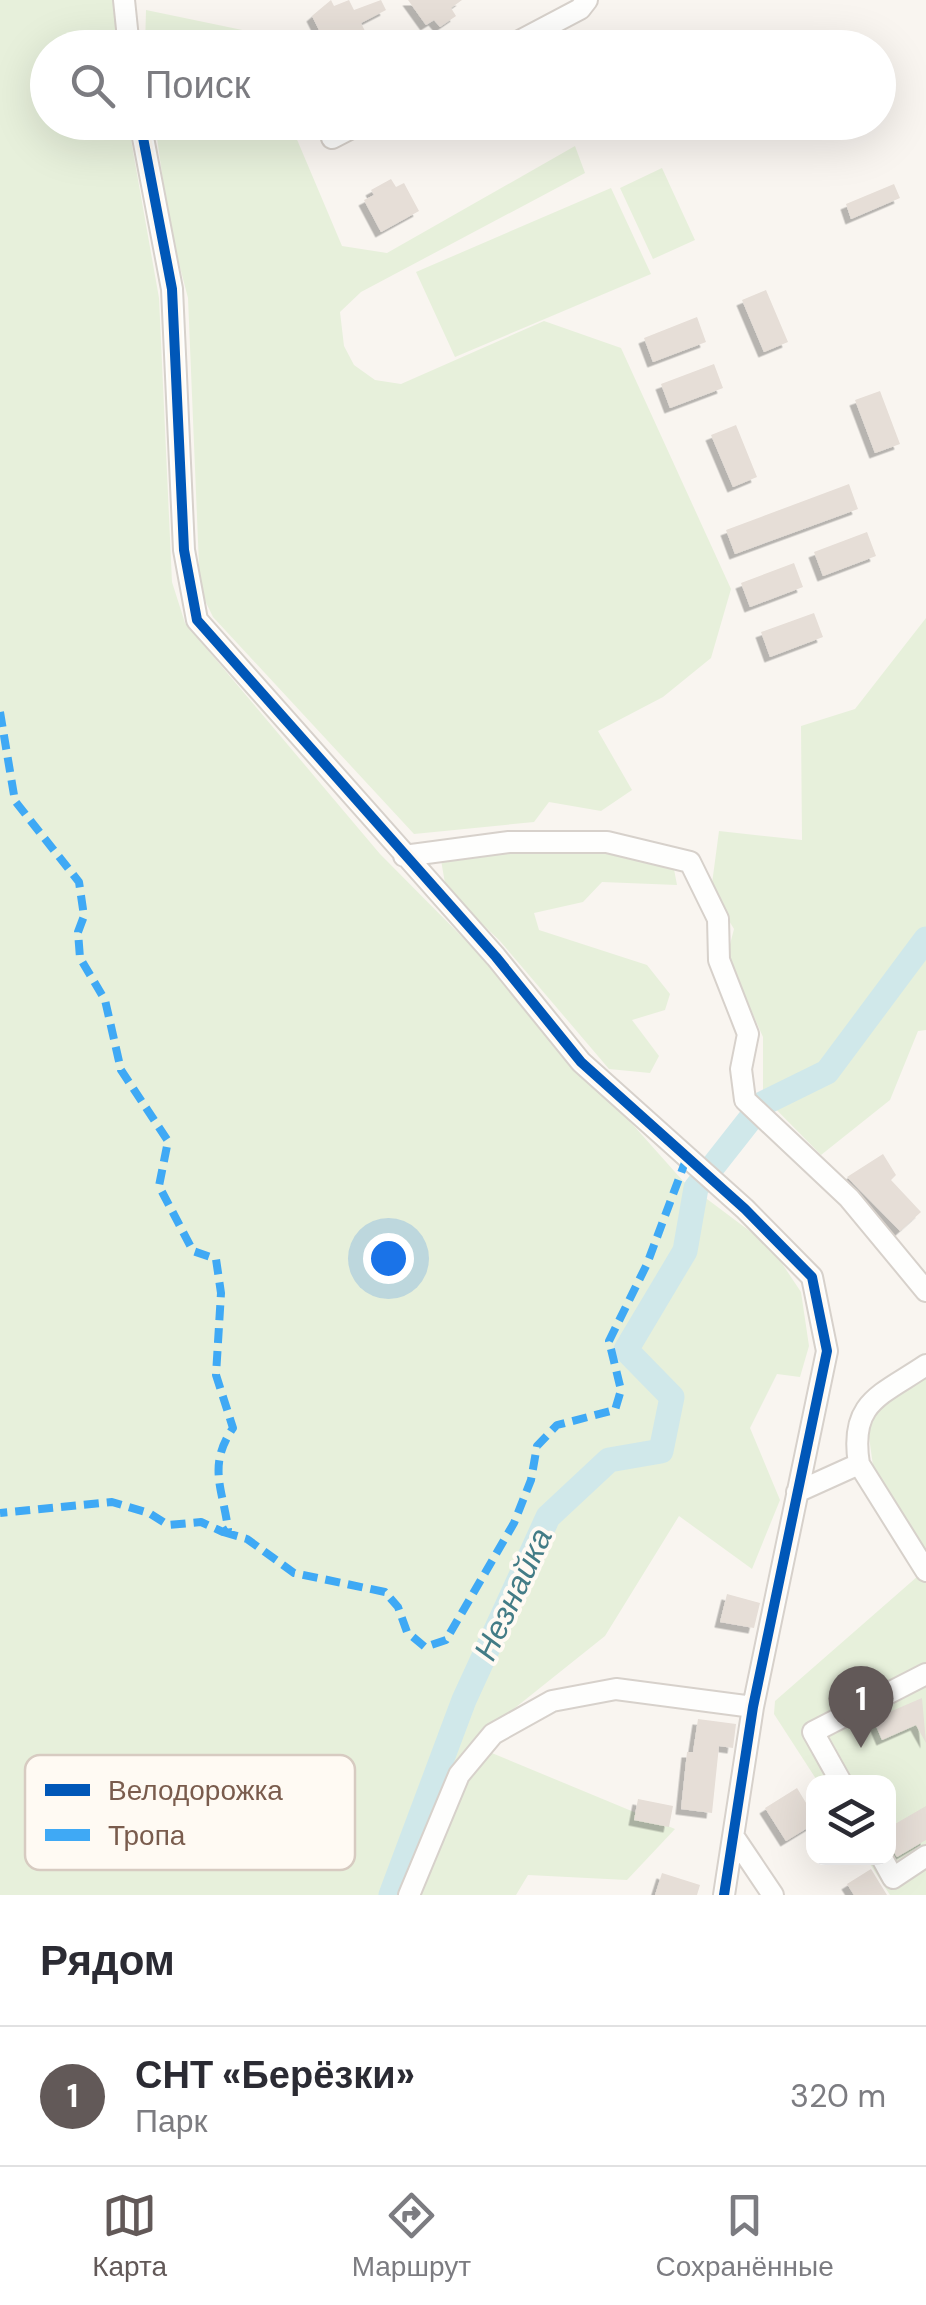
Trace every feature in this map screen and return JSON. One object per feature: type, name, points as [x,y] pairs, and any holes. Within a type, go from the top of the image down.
[{"type":"street","points":[[124,0],[127,30]]},
{"type":"street","points":[[540,30],[580,9],[587,0]]},
{"type":"street","points":[[143,140],[172,289],[184,550],[197,620],[496,957],[581,1062],[744,1209],[812,1277],[827,1351],[753,1706],[736,1840],[724,1895]]},
{"type":"street","points":[[404,856],[509,842],[607,842],[690,862],[718,919],[719,960],[748,1034],[741,1069],[744,1100],[848,1198],[926,1292]]},
{"type":"street","points":[[926,1365],[864,1406],[854,1433],[859,1464],[926,1571]]},
{"type":"street","points":[[797,1492],[859,1464]]},
{"type":"street","points":[[837,1775],[813,1732],[926,1674]]},
{"type":"street","points":[[408,1895],[459,1775],[493,1734],[552,1701],[616,1689],[753,1706]]},
{"type":"street","points":[[736,1840],[773,1895]]},
{"type":"street","points":[[886,1865],[893,1878],[926,1856]]},
{"type":"green space","points":[[0,0],[114,0],[117,30],[30,30],[30,140],[131,140],[159,298],[172,582],[185,623],[380,854],[495,970],[683,1181],[771,1247],[801,1292],[809,1346],[800,1377],[777,1374],[750,1428],[780,1500],[752,1569],[679,1516],[605,1636],[470,1744],[675,1829],[627,1880],[528,1875],[516,1895],[0,1895]]},
{"type":"green space","points":[[146,10],[242,30],[145,30]]},
{"type":"green space","points":[[157,140],[297,140],[342,246],[387,253],[575,146],[585,173],[361,292],[340,312],[344,346],[354,365],[375,380],[401,384],[544,321],[621,348],[731,589],[711,658],[663,697],[598,731],[632,790],[601,811],[549,802],[534,822],[414,834],[213,617],[200,590],[188,298],[169,225]]},
{"type":"green space","points":[[662,168],[695,240],[653,259],[620,188]]},
{"type":"green space","points":[[611,188],[651,274],[455,357],[416,272]]},
{"type":"green space","points":[[926,618],[926,1030],[918,1031],[890,1100],[821,1155],[763,1096],[763,1037],[727,956],[734,929],[711,891],[719,831],[802,840],[801,726],[855,709]]},
{"type":"green space","points":[[599,848],[673,864],[677,885],[602,882],[583,902],[534,913],[539,930],[647,965],[670,994],[665,1010],[632,1020],[659,1056],[650,1073],[609,1069],[500,941],[446,889],[441,860],[516,850]]},
{"type":"green space","points":[[926,1373],[926,1558],[874,1473],[866,1415]]},
{"type":"green space","points":[[926,1569],[926,1895],[890,1895],[871,1865],[896,1865],[896,1775],[813,1775],[774,1714],[775,1701]]},
{"type":"building","points":[[331,0],[334,6],[349,0],[354,10],[381,0],[386,10],[361,23],[364,30],[319,30],[312,16]]},
{"type":"building","points":[[408,0],[462,0],[451,8],[456,16],[440,27],[434,20],[426,25]]},
{"type":"building","points":[[391,179],[396,187],[404,183],[419,211],[381,232],[364,200],[374,195],[371,190]]},
{"type":"building","points":[[894,184],[900,198],[851,219],[846,204]]},
{"type":"building","points":[[766,290],[788,342],[764,352],[742,300]]},
{"type":"building","points":[[697,317],[706,342],[653,362],[644,338]]},
{"type":"building","points":[[714,364],[723,388],[670,408],[661,384]]},
{"type":"building","points":[[880,391],[900,444],[875,453],[855,400]]},
{"type":"building","points":[[736,425],[757,477],[733,487],[711,435]]},
{"type":"building","points":[[849,484],[858,509],[735,554],[726,530]]},
{"type":"building","points":[[867,532],[876,556],[823,576],[814,552]]},
{"type":"building","points":[[794,563],[803,587],[750,607],[741,583]]},
{"type":"building","points":[[814,613],[823,637],[770,657],[761,632]]},
{"type":"building","points":[[883,1154],[896,1175],[891,1180],[921,1212],[900,1231],[847,1177]]},
{"type":"building","points":[[727,1594],[760,1603],[754,1628],[720,1622]]},
{"type":"building","points":[[922,1698],[926,1743],[916,1725],[882,1740],[873,1719]]},
{"type":"building","points":[[698,1719],[736,1724],[733,1748],[719,1746],[712,1813],[681,1809],[687,1752],[693,1752]]},
{"type":"building","points":[[797,1788],[806,1803],[806,1829],[786,1841],[765,1808]]},
{"type":"building","points":[[638,1799],[673,1806],[669,1827],[634,1820]]},
{"type":"building","points":[[926,1806],[926,1840],[897,1857],[896,1823]]},
{"type":"building","points":[[871,1869],[887,1895],[854,1895],[847,1884]]},
{"type":"building","points":[[662,1873],[700,1885],[697,1895],[655,1895]]},
{"type":"waterway","name":"Незнайка","points":[[391,1895],[464,1700],[548,1517],[609,1460],[661,1451],[672,1397],[626,1350],[685,1251],[696,1188],[762,1104],[827,1072],[926,939]]},
{"type":"marked path","points":[[0,712],[15,801],[79,882],[84,916],[78,932],[80,958],[105,1000],[121,1070],[168,1141],[159,1186],[193,1251],[216,1259],[221,1293],[216,1375],[233,1428],[219,1466],[228,1529],[223,1532],[201,1522],[168,1525],[149,1513],[112,1502],[0,1513]]},
{"type":"marked path","points":[[223,1532],[247,1539],[294,1573],[385,1592],[398,1607],[407,1632],[425,1647],[446,1640],[514,1523],[531,1480],[537,1446],[557,1425],[615,1410],[621,1390],[609,1341],[647,1264],[687,1157]]},
{"type":"cycle path","points":[[143,140],[172,289],[184,550],[197,620],[496,957],[581,1062],[745,1209],[812,1277],[827,1351],[753,1707],[724,1895]]},
{"type":"place","name":"СНТ «Берёзки»","points":[[861,1748]]}]
